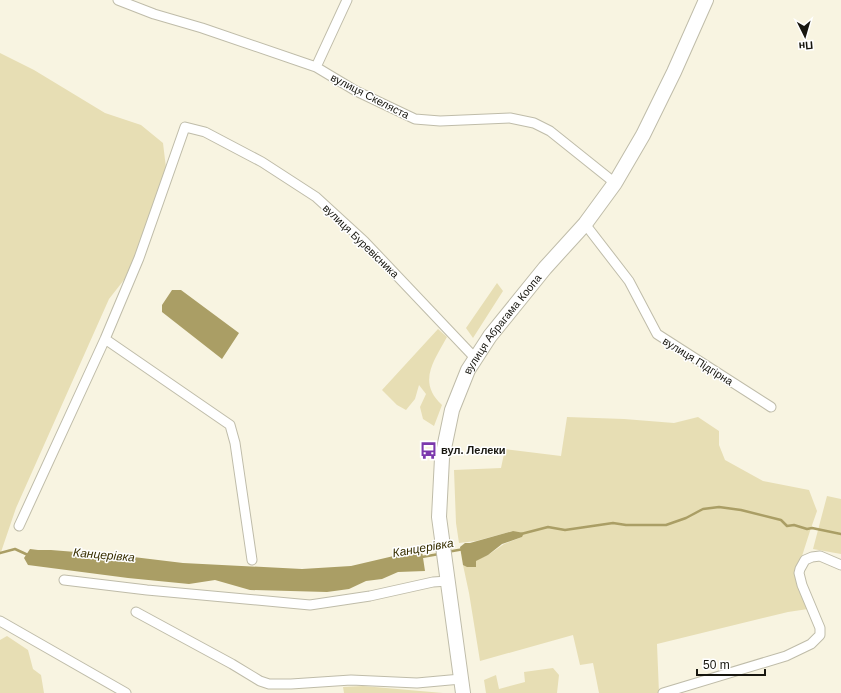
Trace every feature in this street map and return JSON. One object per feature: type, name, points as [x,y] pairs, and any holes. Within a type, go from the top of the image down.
[{"type":"main road","name":"вулиця Абрагама Коопа","points":[[462,686],[440,517],[442,458],[452,410],[465,377],[475,358],[490,336],[545,268],[585,224],[615,183],[643,135],[706,0]]},
{"type":"street","name":"вулиця Скеляста","points":[[118,0],[154,14],[202,28],[316,67],[356,91],[415,119],[440,121],[510,118],[534,124],[550,131],[615,183]]},
{"type":"street","points":[[316,67],[348,0]]},
{"type":"street","name":"вулиця Буревісника","points":[[105,339],[138,258],[185,127],[205,132],[262,162],[316,198],[364,241],[475,358]]},
{"type":"street","name":"вулиця Підгірна","points":[[585,224],[630,281],[657,334],[771,407]]},
{"type":"street","points":[[19,526],[105,339],[230,425],[236,450],[252,560]]},
{"type":"street","points":[[663,693],[786,656],[811,644],[820,635],[820,628],[802,585],[799,573],[800,569],[805,560],[820,556],[841,565]]},
{"type":"street","points":[[64,580],[147,590],[310,605],[370,596],[433,582],[448,581]]},
{"type":"street","points":[[136,612],[232,664],[260,681],[269,684],[292,689],[338,680],[366,680],[462,686]]},
{"type":"street","points":[[0,620],[126,693]]},
{"type":"shaded area","points":[[0,53],[34,70],[105,113],[141,125],[163,143],[167,176],[127,276],[109,299],[16,508],[0,555]]},
{"type":"shaded area","points":[[497,283],[503,291],[473,338],[466,328]]},
{"type":"shaded area","points":[[438,329],[447,337],[430,371],[430,388],[442,405],[434,426],[423,419],[420,407],[426,394],[419,385],[415,399],[406,410],[397,405],[382,390]]},
{"type":"shaded area","points":[[567,417],[674,423],[698,417],[719,431],[719,445],[725,460],[763,481],[809,490],[817,511],[796,575],[808,609],[788,612],[657,644],[659,693],[599,693],[593,663],[580,665],[573,635],[480,661],[463,565],[488,555],[504,544],[522,537],[513,531],[476,541],[459,543],[456,523],[454,470],[501,468],[505,449],[561,456]]},
{"type":"shaded area","points":[[827,496],[841,499],[841,554],[813,549]]},
{"type":"shaded area","points":[[7,636],[28,650],[33,669],[41,675],[44,693],[0,693],[0,640]]},
{"type":"shaded area","points":[[553,668],[559,675],[557,693],[486,693],[484,680],[496,675],[499,689],[525,682],[524,672]]},
{"type":"shaded area","points":[[363,686],[443,693],[344,693],[343,687]]},
{"type":"water","points":[[172,290],[181,290],[239,333],[222,359],[162,312],[162,305]]},
{"type":"water","points":[[513,531],[524,533],[522,537],[502,544],[488,555],[476,561],[476,567],[467,567],[463,565],[460,547],[465,543],[470,543]]},
{"type":"water","points":[[30,549],[125,556],[183,563],[302,569],[351,566],[415,551],[422,551],[425,571],[398,572],[382,579],[366,581],[349,589],[327,592],[250,590],[215,580],[189,584],[28,565],[24,558]]},
{"type":"waterway","name":"Канцерівка","points":[[521,534],[548,527],[565,530],[613,523],[626,525],[666,525],[686,518],[703,509],[719,507],[741,510],[781,520],[787,526],[794,525],[807,529],[812,528],[841,534]]},
{"type":"waterway","name":"Канцерівка","points":[[0,553],[15,549],[28,555]]},
{"type":"waterway","name":"Канцерівка","points":[[447,552],[464,549]]},
{"type":"waterway","name":"Канцерівка","points":[[422,557],[439,554]]},
{"type":"place","name":"вул. Лелеки","points":[[428,450]]}]
